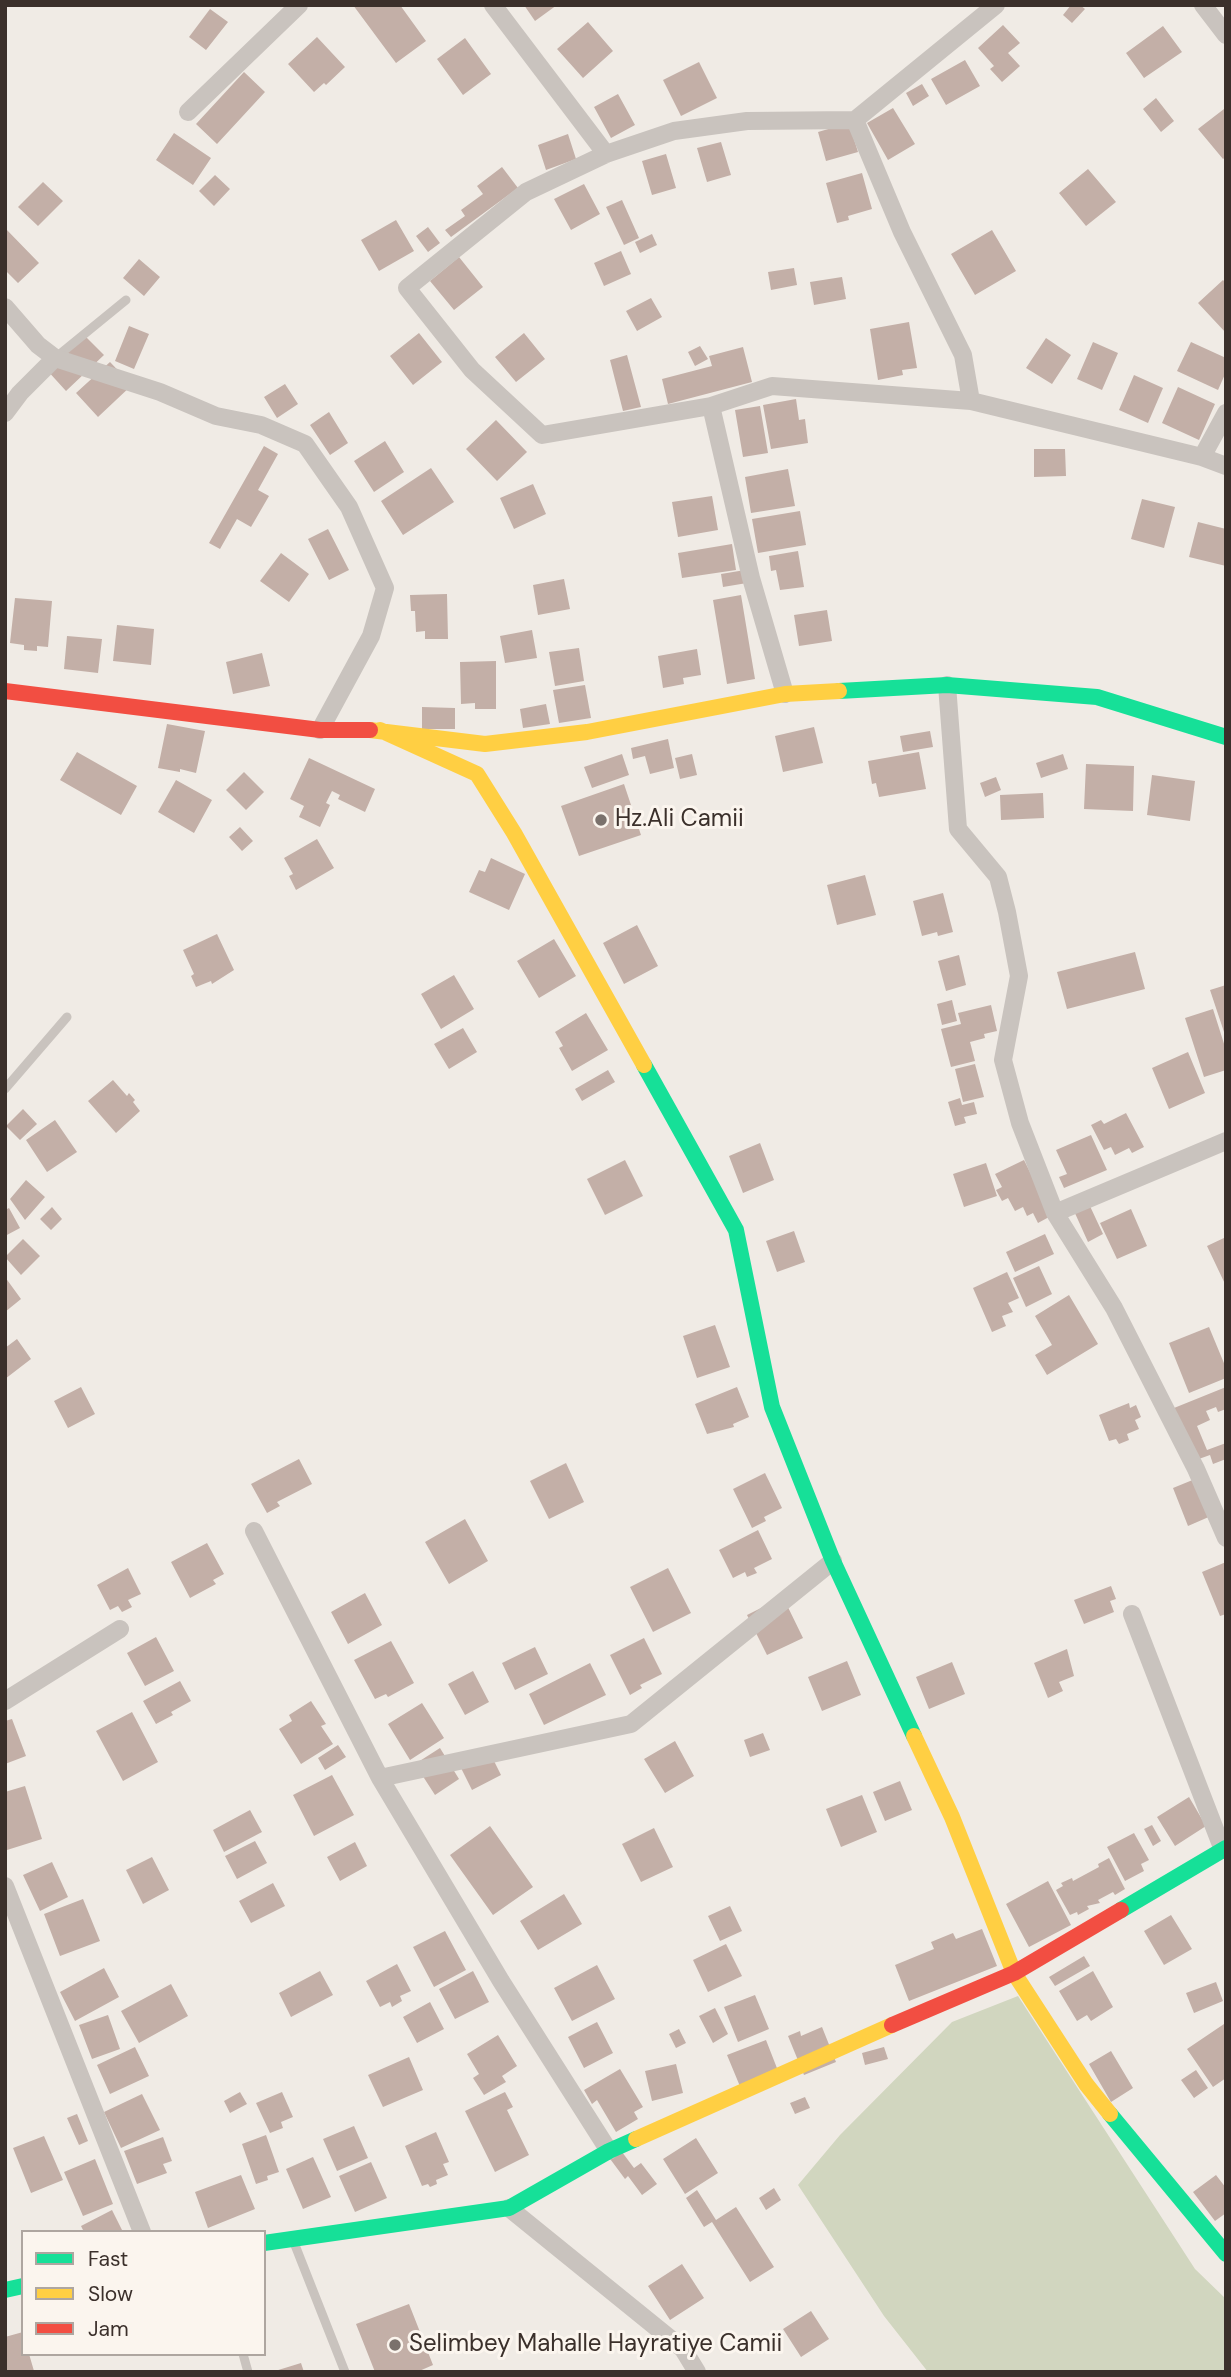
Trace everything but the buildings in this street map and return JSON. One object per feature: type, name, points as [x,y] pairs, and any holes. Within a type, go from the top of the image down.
[{"type":"street","points":[[188,111],[299,5]]},
{"type":"street","points":[[493,5],[606,154]]},
{"type":"street","points":[[996,5],[855,120],[747,121],[674,131],[606,154],[526,192],[407,288],[472,370],[542,435],[711,406],[772,386],[971,401],[1202,457],[1226,466]]},
{"type":"street","points":[[1203,5],[1226,34]]},
{"type":"street","points":[[855,120],[902,232],[963,355],[971,401]]},
{"type":"street","points":[[5,307],[38,345],[55,358],[160,392],[216,416],[261,425],[305,444],[349,507],[385,588],[371,636],[320,730]]},
{"type":"street","points":[[5,413],[20,393],[55,358]]},
{"type":"street","points":[[711,406],[751,578],[785,694]]},
{"type":"street","points":[[1202,457],[1226,413]]},
{"type":"street","points":[[5,691],[320,730],[380,730],[485,744],[587,732],[785,694],[947,685],[1097,697],[1226,737]]},
{"type":"street","points":[[947,685],[958,829],[998,877],[1019,976],[1003,1060],[1020,1123],[1055,1213],[1114,1308],[1196,1469],[1226,1538]]},
{"type":"street","points":[[380,730],[477,774],[514,833],[736,1230],[772,1407],[833,1561],[952,1817],[1014,1973],[1086,2084],[1226,2255]]},
{"type":"street","points":[[1055,1213],[1226,1142]]},
{"type":"street","points":[[254,1531],[380,1778],[501,1981],[609,2151]]},
{"type":"street","points":[[380,1778],[631,1724],[833,1561]]},
{"type":"street","points":[[266,2243],[509,2208],[609,2151],[800,2064],[1014,1973],[1224,1849],[1132,1614]]},
{"type":"street","points":[[5,1701],[120,1629]]},
{"type":"street","points":[[5,1886],[141,2230]]},
{"type":"street","points":[[509,2208],[683,2348],[697,2372]]},
{"type":"lane","points":[[55,358],[125,300]]},
{"type":"lane","points":[[5,1089],[67,1017]]},
{"type":"lane","points":[[292,2238],[345,2372]]},
{"type":"green space","points":[[1018,1996],[1195,2269],[1226,2299],[1226,2372],[928,2372],[884,2316],[798,2185],[840,2135],[952,2022]]},
{"type":"traffic: fast","points":[[839,691],[947,685],[1097,697],[1226,737]]},
{"type":"traffic: fast","points":[[644,1065],[736,1230],[772,1407],[833,1561],[914,1736]]},
{"type":"traffic: fast","points":[[1121,1910],[1226,1848]]},
{"type":"traffic: fast","points":[[1110,2114],[1226,2254]]},
{"type":"traffic: fast","points":[[266,2243],[509,2208],[609,2151],[636,2139]]},
{"type":"traffic: fast","points":[[5,2290],[21,2286]]},
{"type":"traffic: slow","points":[[370,730],[485,744],[587,732],[785,694],[839,691]]},
{"type":"traffic: slow","points":[[380,730],[477,774],[514,833],[644,1065]]},
{"type":"traffic: slow","points":[[914,1736],[952,1817],[1014,1973],[1086,2084],[1110,2114]]},
{"type":"traffic: slow","points":[[636,2139],[892,2025]]},
{"type":"traffic: jam","points":[[5,691],[320,730],[370,730]]},
{"type":"traffic: jam","points":[[892,2025],[1014,1973],[1121,1910]]},
{"type":"place","name":"Hz.Ali Camii","points":[[601,820]]},
{"type":"place","name":"Selimbey Mahalle Hayratiye Camii","points":[[395,2345]]}]
